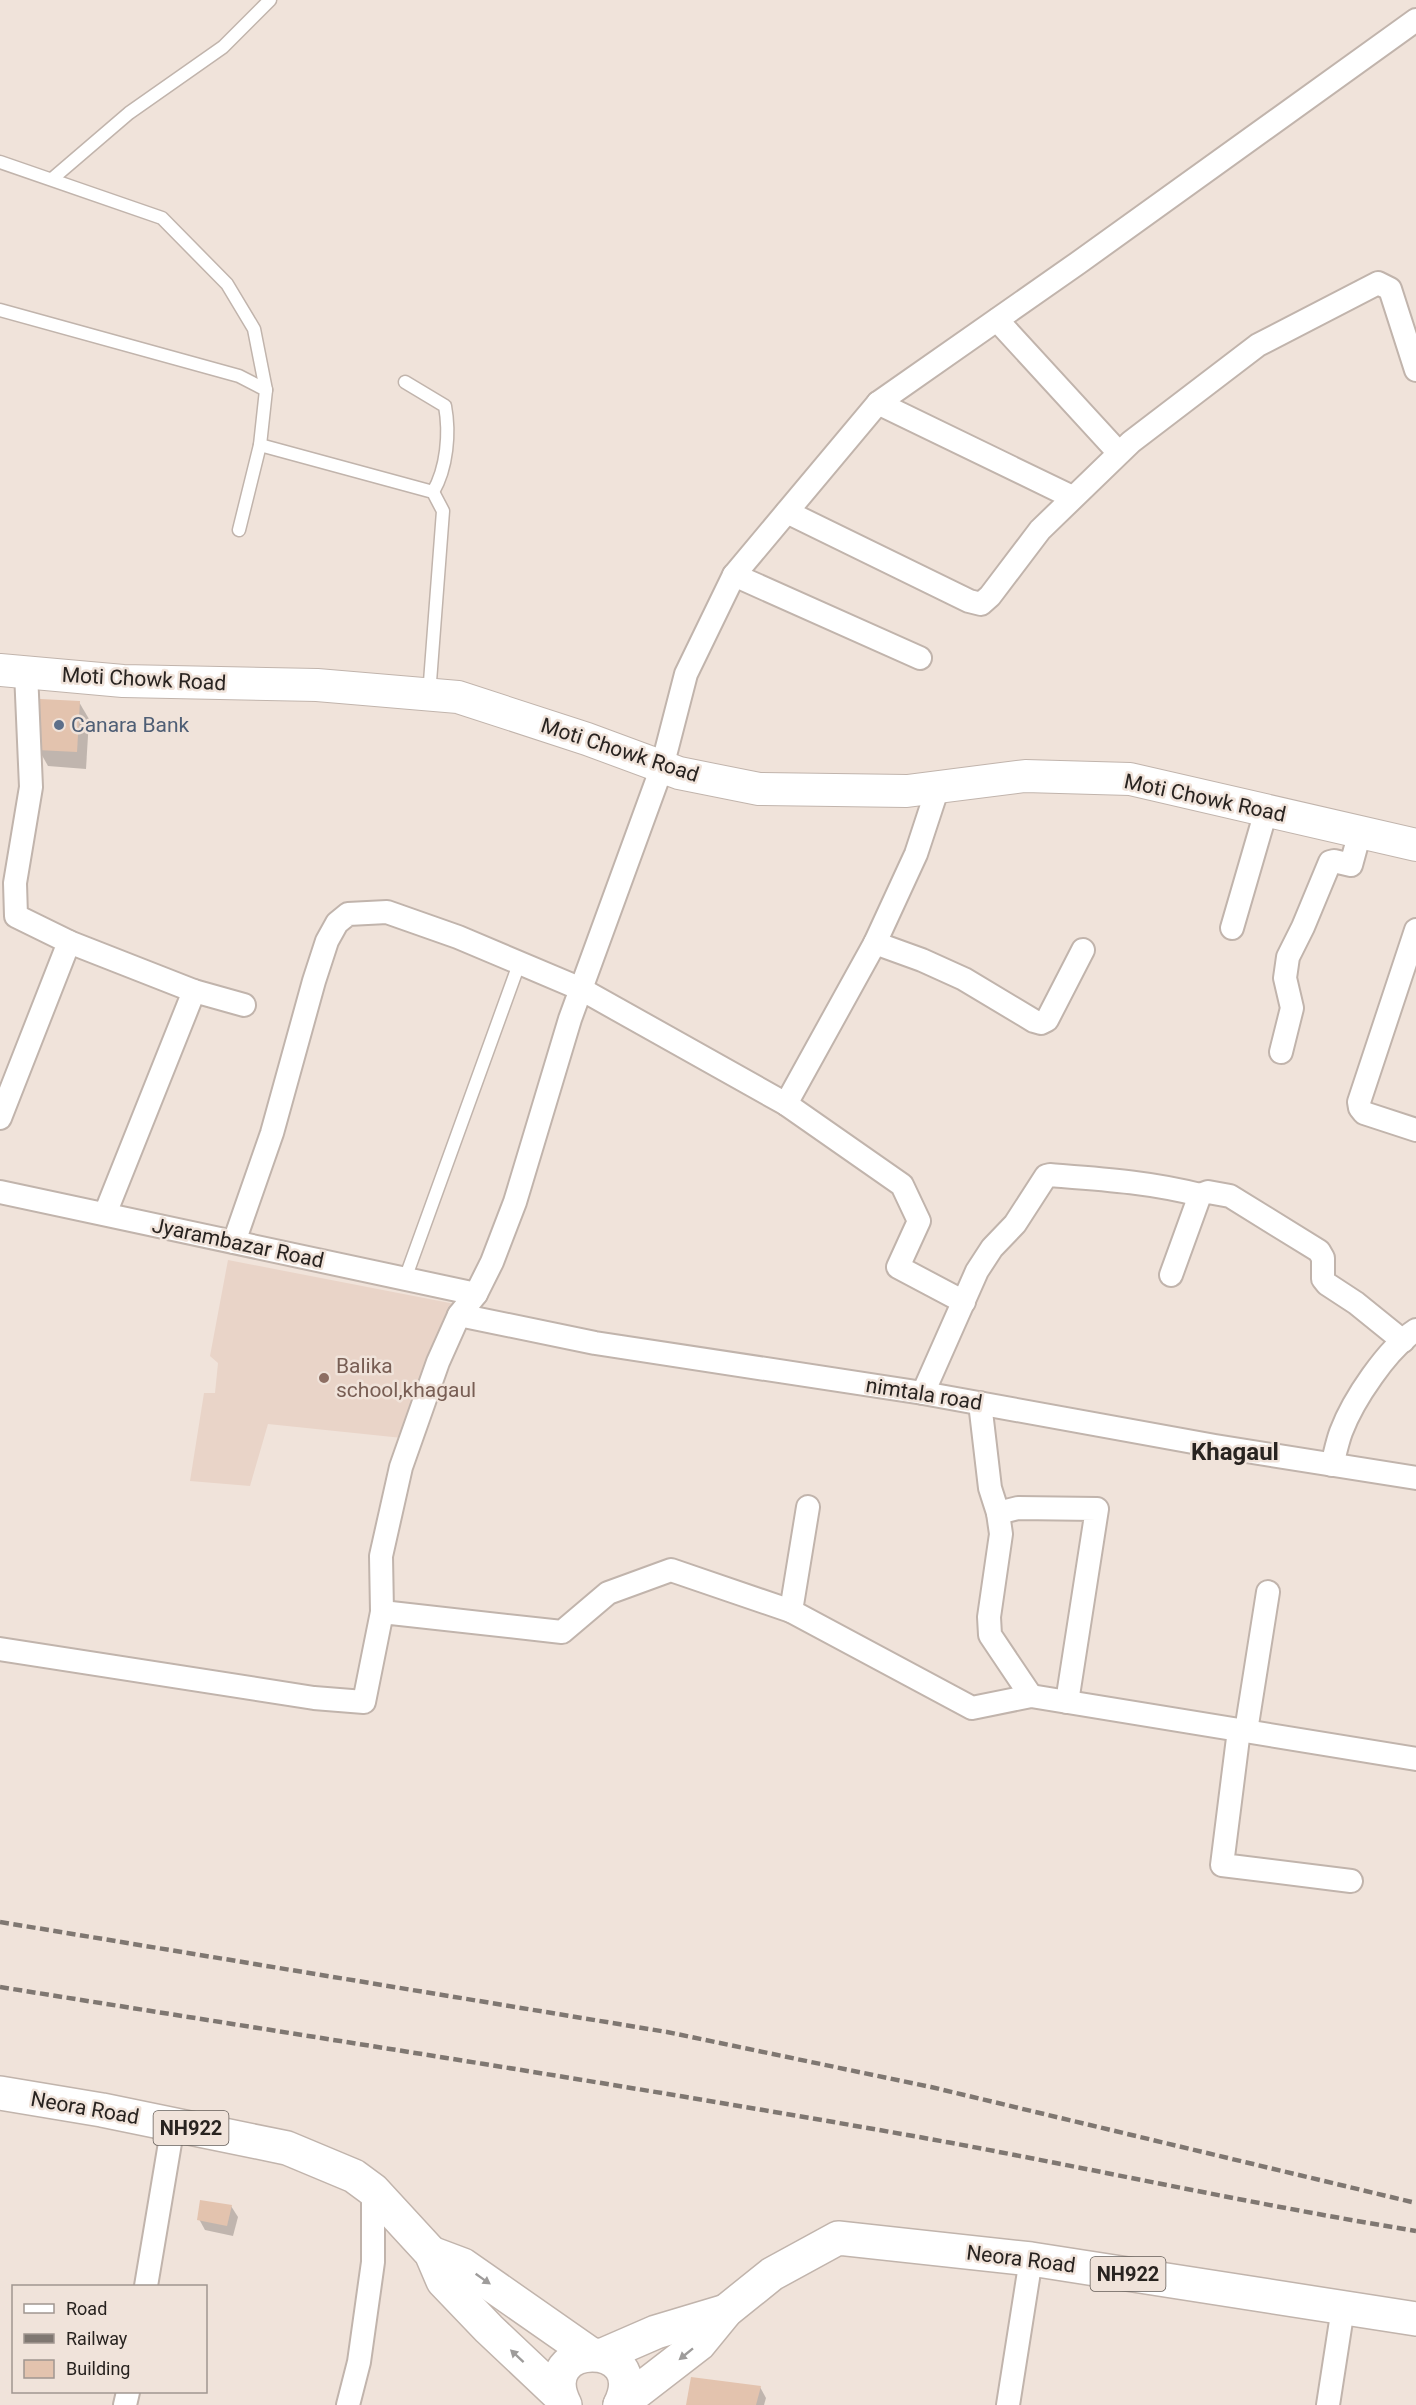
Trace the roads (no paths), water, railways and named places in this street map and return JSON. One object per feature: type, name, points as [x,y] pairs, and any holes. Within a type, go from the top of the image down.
[{"type":"main road","name":"Neora Road","points":[[0,2093],[102,2110],[287,2148],[354,2176],[373,2190],[431,2253]]},
{"type":"main road","name":"Neora Road","points":[[726,2311],[771,2274],[838,2238],[1031,2259],[1416,2319]]},
{"type":"main road","points":[[431,2253],[463,2265],[619,2367],[624,2376],[625,2396],[620,2405]]},
{"type":"main road","points":[[431,2253],[443,2281],[562,2402]]},
{"type":"main road","points":[[562,2402],[559,2384],[562,2373],[568,2364],[578,2357],[596,2354],[656,2332],[726,2311]]},
{"type":"main road","points":[[620,2405],[699,2344],[726,2311]]},
{"type":"street","points":[[0,1648],[314,1698],[364,1702],[382,1612],[381,1556],[401,1467],[438,1362],[459,1315],[476,1294],[492,1262],[515,1202],[581,989],[662,767],[686,674],[734,575],[878,403],[1416,20]]},
{"type":"street","points":[[787,512],[969,601],[981,604],[990,596],[1040,530],[1119,453],[1258,345],[1378,283],[1390,289],[1416,370]]},
{"type":"street","points":[[997,320],[1119,453]]},
{"type":"street","points":[[878,403],[1072,497]]},
{"type":"street","points":[[734,575],[920,658]]},
{"type":"street","points":[[13,671],[31,787],[8,914],[69,942],[194,991],[244,1005]]},
{"type":"street","name":"Moti Chowk Road","points":[[13,671],[123,681],[317,685],[458,697],[587,739],[679,773],[759,789],[907,791],[1025,777],[1130,778],[1416,845]]},
{"type":"street","points":[[786,1104],[875,944],[916,854],[938,787]]},
{"type":"street","points":[[1232,928],[1266,811]]},
{"type":"street","points":[[1281,1052],[1292,1008],[1286,978],[1288,957],[1330,862],[1351,865],[1360,832]]},
{"type":"street","points":[[234,1242],[272,1133],[327,941],[337,923],[348,914],[387,912],[458,937],[581,989],[786,1104],[902,1185],[919,1221],[898,1267],[964,1302]]},
{"type":"street","points":[[1416,930],[1359,1102],[1364,1113],[1416,1130]]},
{"type":"street","points":[[0,1118],[69,942]]},
{"type":"street","points":[[875,944],[922,960],[964,979],[1041,1023],[1047,1020],[1083,950]]},
{"type":"street","points":[[105,1214],[194,991]]},
{"type":"street","points":[[923,1393],[977,1271],[992,1248],[1015,1224],[1046,1176],[1050,1174],[1126,1181],[1164,1186],[1200,1195],[1208,1192],[1230,1196],[1319,1251],[1323,1258],[1323,1279],[1327,1284],[1409,1335],[1394,1348],[1354,1405],[1341,1433],[1332,1465]]},
{"type":"street","name":"Jyarambazar Road","points":[[0,1192],[476,1294]]},
{"type":"street","points":[[1171,1275],[1200,1195]]},
{"type":"street","name":"nimtala road","points":[[459,1315],[595,1343],[923,1393],[1416,1478]]},
{"type":"street","points":[[980,1403],[990,1488],[999,1513],[1001,1534],[989,1617],[990,1635],[1031,1696]]},
{"type":"street","points":[[791,1611],[808,1507]]},
{"type":"street","points":[[999,1513],[1018,1508],[1097,1509],[1067,1702]]},
{"type":"street","points":[[382,1612],[562,1632],[608,1593],[671,1570],[791,1611],[972,1708],[1031,1696],[1416,1759]]},
{"type":"street","points":[[1268,1592],[1242,1730],[1222,1865],[1351,1881]]},
{"type":"street","points":[[146,2285],[173,2125]]},
{"type":"street","points":[[348,2405],[359,2362],[373,2262],[373,2190]]},
{"type":"street","points":[[1008,2405],[1031,2259]]},
{"type":"street","points":[[1328,2405],[1343,2308]]},
{"type":"lane","points":[[52,179],[129,113],[223,47],[270,0]]},
{"type":"lane","points":[[0,162],[162,218],[226,284],[254,329],[266,390],[260,445],[239,530]]},
{"type":"lane","points":[[0,310],[239,376],[266,390]]},
{"type":"lane","points":[[405,382],[446,405],[448,423],[441,478],[433,492]]},
{"type":"lane","points":[[260,445],[433,492],[443,511],[429,695]]},
{"type":"lane","points":[[405,1279],[519,964]]},
{"type":"railway","points":[[0,1922],[667,2032],[931,2087],[1416,2203]]},
{"type":"railway","points":[[0,1987],[804,2117],[1416,2231]]},
{"type":"place","name":"Canara Bank","points":[[59,725]]},
{"type":"place","name":"Balika school,khagaul","points":[[324,1378]]},
{"type":"district","name":"Khagaul","points":[[1235,1452]]}]
